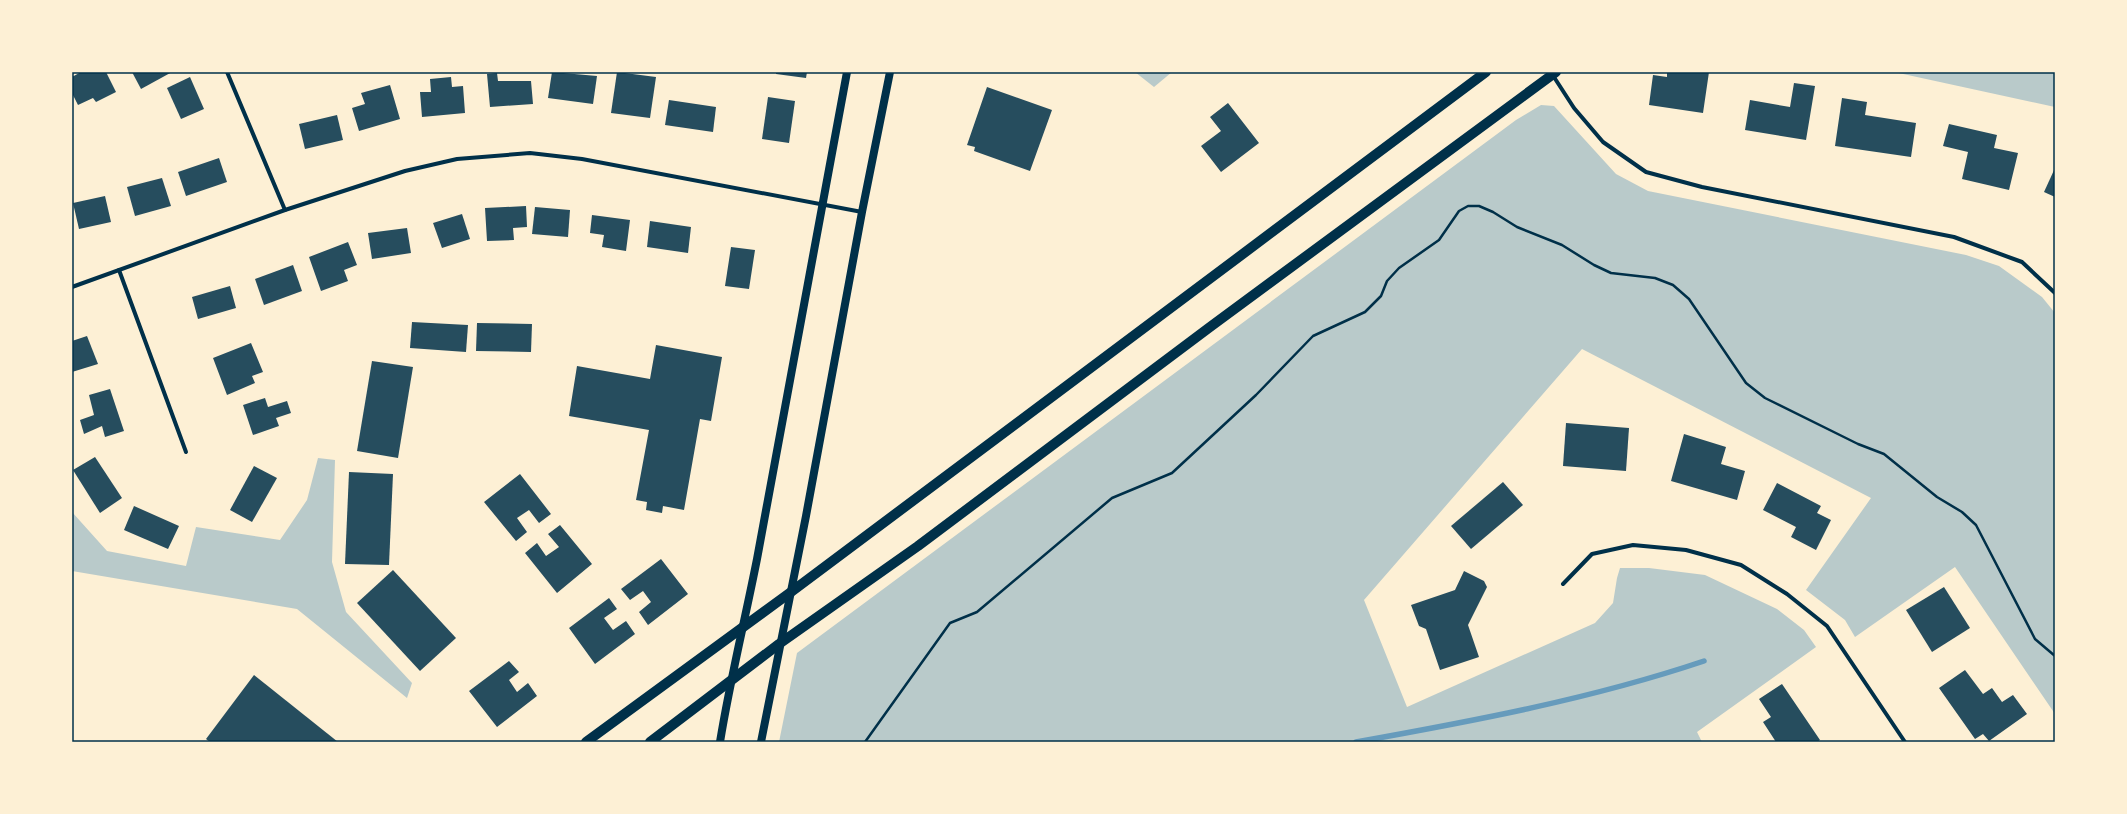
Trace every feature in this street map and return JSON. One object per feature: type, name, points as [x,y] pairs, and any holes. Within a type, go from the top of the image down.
[{"type":"main road","points":[[720,742],[730,681],[744,626],[847,72]]},
{"type":"main road","points":[[761,742],[779,644],[792,592],[862,212],[890,72]]},
{"type":"main road","points":[[586,742],[792,592],[1486,72]]},
{"type":"main road","points":[[650,742],[779,644],[918,546],[1552,73]]},
{"type":"street","points":[[227,72],[286,210]]},
{"type":"street","points":[[1552,73],[1574,108],[1603,142],[1646,172],[1702,187],[1954,237],[2022,262],[2055,293]]},
{"type":"street","points":[[72,287],[286,210],[405,171],[450,161],[530,154],[582,159],[862,212]]},
{"type":"street","points":[[119,270],[186,452]]},
{"type":"street","points":[[1563,584],[1592,554],[1634,545],[1686,550],[1741,565],[1787,594],[1827,626],[1906,742]]},
{"type":"path","points":[[864,742],[950,623],[977,612],[1112,498],[1172,473],[1256,395],[1313,336],[1365,312],[1381,296],[1387,281],[1399,268],[1439,240],[1459,211],[1468,206],[1480,206],[1493,212],[1517,227],[1562,245],[1594,265],[1611,273],[1655,278],[1673,286],[1689,299],[1746,384],[1765,398],[1858,444],[1884,454],[1937,497],[1962,512],[1976,525],[2035,639],[2055,656]]},
{"type":"shaded area","points":[[1135,72],[1172,72],[1154,87]]},
{"type":"shaded area","points":[[1894,72],[2055,72],[2055,107]]},
{"type":"shaded area","points":[[1541,105],[1554,106],[1616,174],[1648,191],[1966,255],[1999,266],[2042,297],[2055,313],[2055,714],[1955,567],[1855,637],[1845,620],[1806,590],[1871,498],[1582,349],[1364,600],[1407,707],[1595,623],[1613,603],[1620,568],[1649,568],[1705,575],[1777,609],[1804,630],[1816,647],[1697,732],[1702,742],[779,742],[797,653],[1516,120]]},
{"type":"shaded area","points":[[318,458],[335,460],[332,562],[346,612],[412,683],[407,698],[297,609],[72,571],[72,512],[107,551],[186,566],[196,527],[280,540],[307,500]]},
{"type":"building","points":[[81,72],[106,72],[116,92],[96,102],[93,98],[78,105],[72,93],[72,77]]},
{"type":"building","points":[[132,72],[172,72],[141,89]]},
{"type":"building","points":[[552,72],[597,76],[593,104],[548,98]]},
{"type":"building","points":[[617,72],[656,77],[650,118],[611,113]]},
{"type":"building","points":[[776,72],[807,72],[806,78],[776,74]]},
{"type":"building","points":[[1667,72],[1709,72],[1703,113],[1649,105],[1653,75],[1667,77]]},
{"type":"building","points":[[497,73],[498,81],[531,81],[533,104],[490,107],[487,74]]},
{"type":"building","points":[[190,77],[204,109],[181,119],[167,88]]},
{"type":"building","points":[[451,77],[452,87],[463,86],[465,113],[422,117],[420,92],[431,92],[430,79]]},
{"type":"building","points":[[1794,83],[1815,86],[1806,140],[1745,130],[1750,100],[1790,107]]},
{"type":"building","points":[[390,85],[400,119],[359,131],[352,108],[365,104],[361,93]]},
{"type":"building","points":[[987,87],[1052,110],[1030,171],[974,151],[975,147],[967,145]]},
{"type":"building","points":[[768,97],[795,101],[789,143],[762,139]]},
{"type":"building","points":[[1842,98],[1867,102],[1865,115],[1916,123],[1911,157],[1835,146]]},
{"type":"building","points":[[669,100],[716,107],[713,132],[665,125]]},
{"type":"building","points":[[1228,103],[1259,143],[1221,172],[1201,146],[1221,131],[1210,117]]},
{"type":"building","points":[[337,115],[343,140],[305,149],[299,124]]},
{"type":"building","points":[[1949,124],[1997,135],[1994,148],[2018,153],[2009,190],[1962,179],[1968,152],[1943,146]]},
{"type":"building","points":[[219,158],[227,182],[186,196],[178,172]]},
{"type":"building","points":[[2055,168],[2055,197],[2044,192]]},
{"type":"building","points":[[162,178],[171,206],[135,216],[127,187]]},
{"type":"building","points":[[105,196],[111,222],[79,229],[73,203]]},
{"type":"building","points":[[526,206],[527,227],[513,228],[514,240],[487,241],[485,208]]},
{"type":"building","points":[[535,207],[570,210],[568,237],[532,234]]},
{"type":"building","points":[[462,214],[470,239],[442,248],[433,223]]},
{"type":"building","points":[[592,215],[630,220],[626,251],[602,247],[604,235],[590,233]]},
{"type":"building","points":[[650,221],[691,227],[688,253],[647,247]]},
{"type":"building","points":[[407,228],[411,253],[372,259],[368,233]]},
{"type":"building","points":[[348,242],[357,265],[344,270],[348,281],[321,291],[309,257]]},
{"type":"building","points":[[731,247],[755,250],[749,289],[725,286]]},
{"type":"building","points":[[293,265],[302,291],[264,305],[255,279]]},
{"type":"building","points":[[230,286],[236,308],[198,319],[192,297]]},
{"type":"building","points":[[412,322],[468,325],[466,352],[410,348]]},
{"type":"building","points":[[477,323],[532,324],[531,352],[476,351]]},
{"type":"building","points":[[87,336],[98,364],[72,372],[72,341]]},
{"type":"building","points":[[251,343],[263,372],[252,376],[255,383],[227,395],[213,358]]},
{"type":"building","points":[[656,345],[722,357],[711,421],[700,419],[684,510],[663,506],[662,513],[646,510],[647,502],[636,500],[649,430],[569,416],[577,366],[650,379]]},
{"type":"building","points":[[372,361],[413,367],[398,458],[357,451]]},
{"type":"building","points":[[110,389],[124,431],[105,437],[102,426],[84,434],[80,420],[94,415],[89,395]]},
{"type":"building","points":[[265,398],[268,407],[287,401],[291,413],[276,418],[279,426],[253,435],[243,405]]},
{"type":"building","points":[[1566,423],[1629,428],[1626,471],[1563,466]]},
{"type":"building","points":[[1684,434],[1726,447],[1721,464],[1745,471],[1737,500],[1671,481]]},
{"type":"building","points":[[95,457],[122,498],[100,513],[73,470]]},
{"type":"building","points":[[254,466],[277,478],[252,522],[230,510]]},
{"type":"building","points":[[349,472],[393,474],[389,565],[345,564]]},
{"type":"building","points":[[520,474],[551,514],[539,523],[529,510],[517,518],[527,532],[516,541],[484,502]]},
{"type":"building","points":[[1503,482],[1523,505],[1471,549],[1451,526]]},
{"type":"building","points":[[1777,483],[1821,506],[1817,513],[1831,520],[1816,550],[1791,537],[1796,527],[1763,510]]},
{"type":"building","points":[[134,506],[179,526],[168,549],[124,530]]},
{"type":"building","points":[[560,525],[592,564],[557,593],[525,553],[537,543],[546,556],[559,547],[548,534]]},
{"type":"building","points":[[661,559],[688,594],[648,625],[639,612],[651,602],[643,591],[630,600],[621,589]]},
{"type":"building","points":[[393,570],[456,638],[420,671],[357,603]]},
{"type":"building","points":[[1464,571],[1484,581],[1487,587],[1468,625],[1479,657],[1440,670],[1426,629],[1419,626],[1411,605],[1455,590]]},
{"type":"building","points":[[1944,587],[1970,628],[1932,652],[1906,610]]},
{"type":"building","points":[[609,598],[617,609],[604,618],[613,630],[626,621],[635,634],[595,664],[569,628]]},
{"type":"building","points":[[509,661],[519,672],[509,680],[517,692],[528,683],[537,696],[497,727],[469,691]]},
{"type":"building","points":[[1965,670],[1983,694],[1992,688],[2002,702],[2013,695],[2027,714],[1989,741],[1983,734],[1975,739],[1939,688]]},
{"type":"building","points":[[254,675],[338,742],[210,742],[206,739]]},
{"type":"building","points":[[1782,684],[1820,740],[1817,742],[1776,742],[1763,722],[1771,717],[1759,699]]},
{"type":"waterway","points":[[1356,742],[1444,726],[1575,698],[1661,675],[1704,661]]}]
